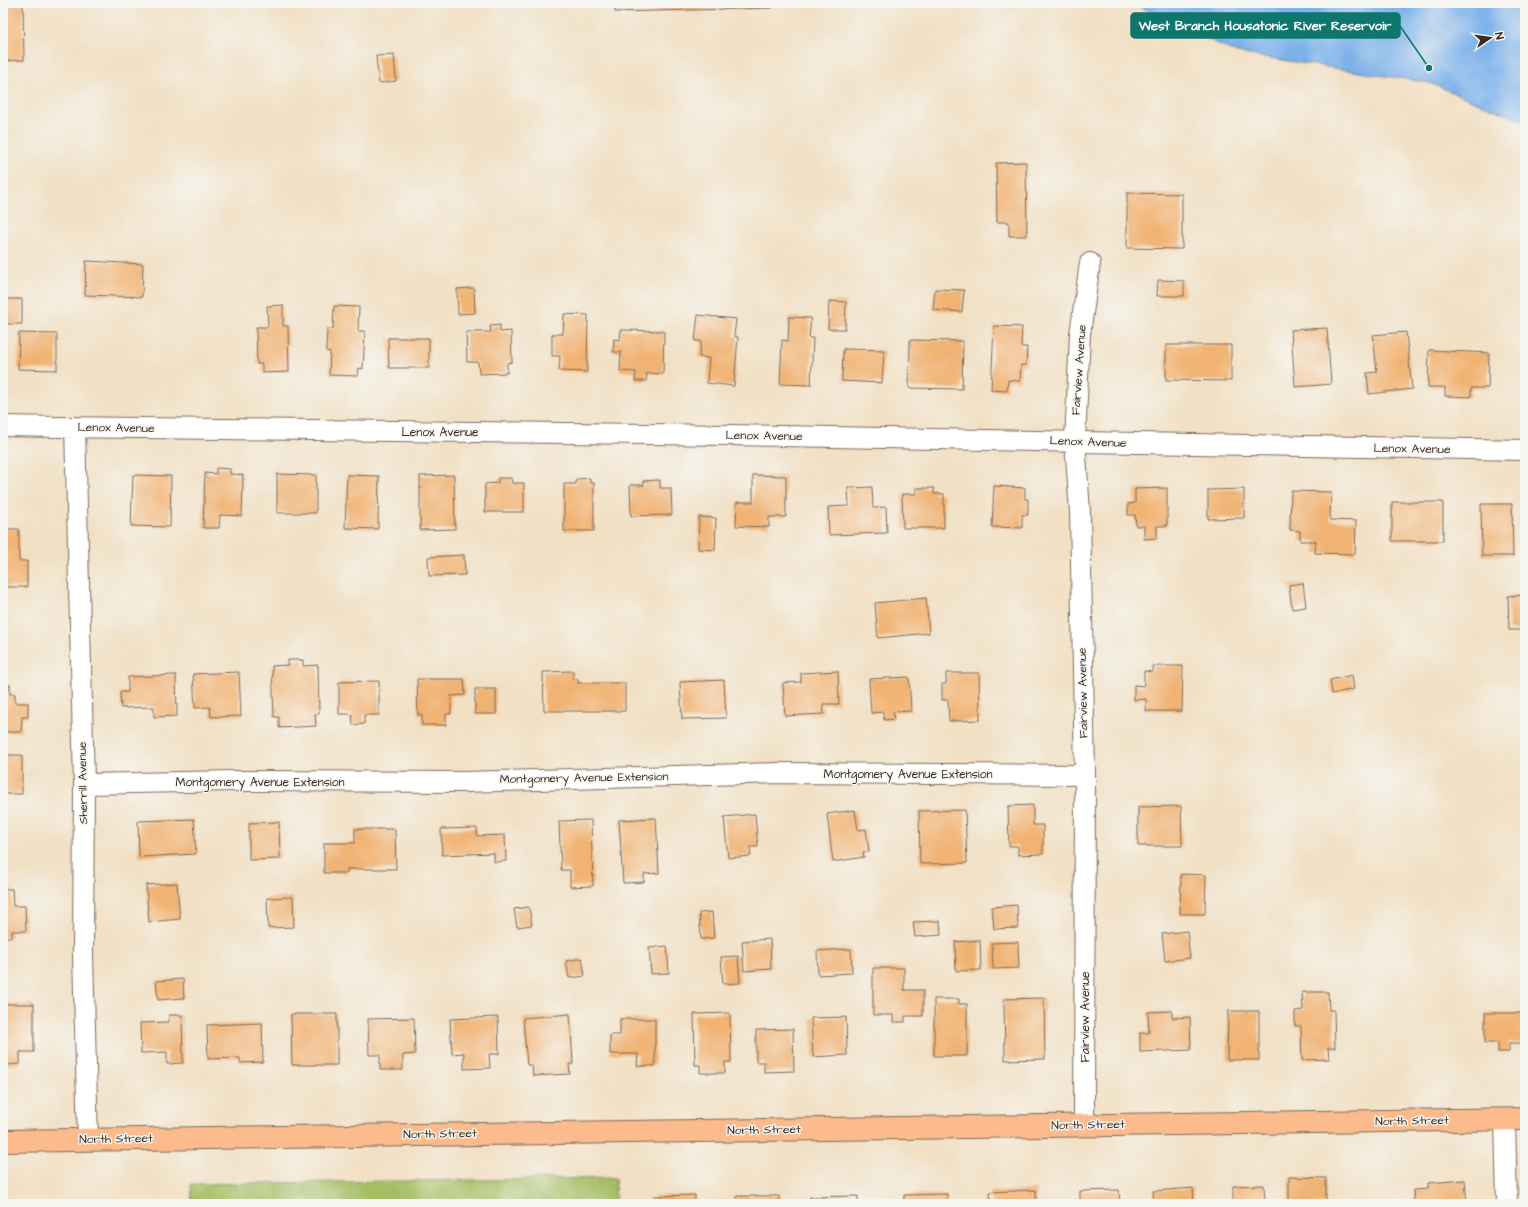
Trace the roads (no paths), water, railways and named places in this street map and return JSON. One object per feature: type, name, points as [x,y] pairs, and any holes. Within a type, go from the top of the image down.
[{"type":"main road","name":"North Street","points":[[3,1141],[1515,1120]]},
{"type":"street","name":"Fairview Avenue","points":[[1084,1125],[1085,775],[1080,512],[1075,441],[1080,334],[1090,263]]},
{"type":"street","name":"Lenox Avenue","points":[[3,426],[302,432],[655,434],[1525,450]]},
{"type":"street","name":"Sherrill Avenue","points":[[75,427],[84,784],[83,955],[88,1140]]},
{"type":"street","name":"Montgomery Avenue Extension","points":[[84,784],[233,781],[465,782],[779,773],[1085,775]]},
{"type":"street","points":[[1507,1204],[1515,1120]]},
{"type":"water","points":[[1141,3],[1525,3],[1525,122],[1430,83],[1237,53],[1140,7]]},
{"type":"place","name":"West Branch Housatonic River Reservoir","points":[[1429,68]]}]
